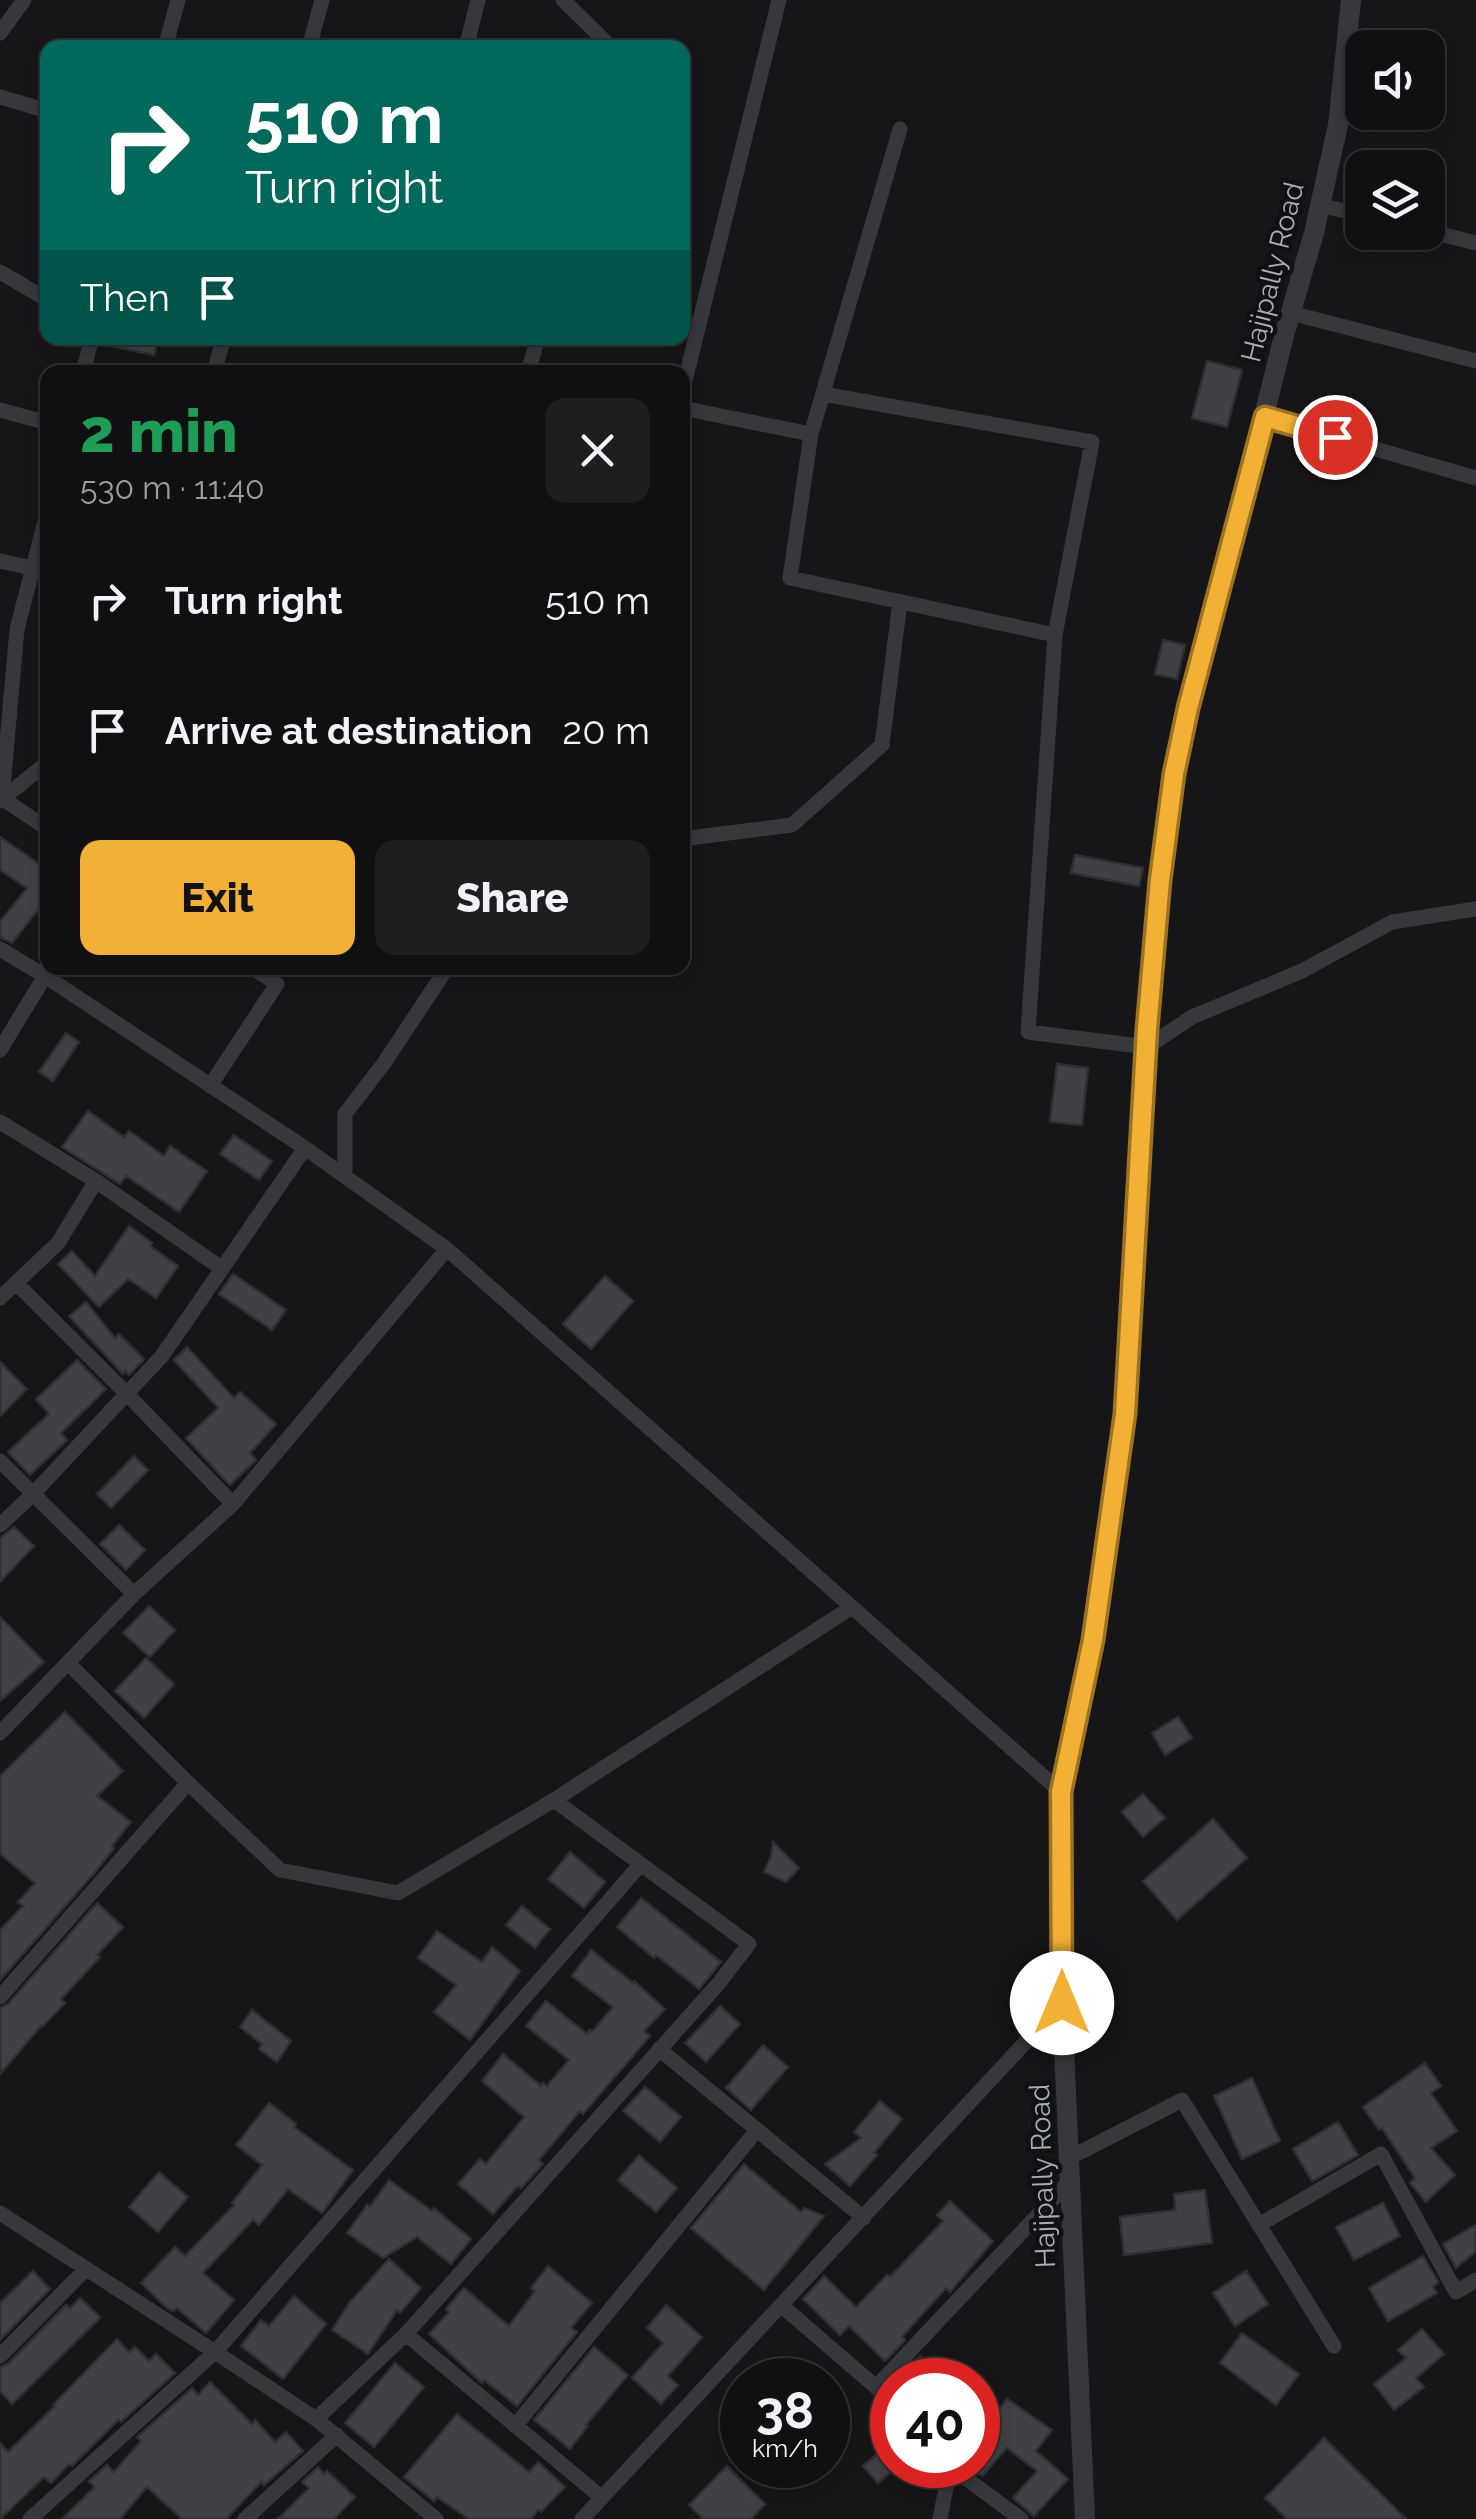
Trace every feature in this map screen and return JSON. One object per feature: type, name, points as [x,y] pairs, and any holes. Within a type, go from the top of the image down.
[{"type":"street","points":[[168,40],[178,0]]},
{"type":"street","points":[[310,40],[322,0]]},
{"type":"street","points":[[468,40],[478,0]]},
{"type":"street","points":[[563,0],[604,40]]},
{"type":"street","points":[[689,365],[779,0]]},
{"type":"street","name":"Hajipally Road","points":[[1085,2519],[1062,2003],[1061,1792],[1093,1640],[1125,1414],[1160,880],[1181,737],[1314,232],[1338,125],[1351,0]]},
{"type":"street","points":[[0,33],[19,2]]},
{"type":"street","points":[[0,97],[40,109]]},
{"type":"street","points":[[900,129],[812,434],[790,578],[1055,635]]},
{"type":"street","points":[[1319,204],[1345,211]]},
{"type":"street","points":[[1445,235],[1476,243]]},
{"type":"street","points":[[0,272],[40,295]]},
{"type":"street","points":[[1290,313],[1476,361]]},
{"type":"street","points":[[823,394],[1092,442],[1055,635],[1028,1032],[1147,1047],[1192,1016],[1302,972],[1392,922],[1476,908]]},
{"type":"street","points":[[0,410],[40,421]]},
{"type":"street","points":[[690,410],[812,434]]},
{"type":"street","points":[[1265,417],[1476,478]]},
{"type":"street","points":[[1,799],[17,629],[40,539]]},
{"type":"street","points":[[0,561],[32,568]]},
{"type":"street","points":[[690,837],[792,825],[882,745],[900,602]]},
{"type":"street","points":[[1,799],[40,768]]},
{"type":"street","points":[[1,799],[40,824]]},
{"type":"street","points":[[0,949],[40,973]]},
{"type":"street","points":[[210,1086],[278,984],[264,975]]},
{"type":"street","points":[[344,1176],[346,1114],[442,975]]},
{"type":"street","points":[[0,1050],[45,976],[448,1248],[1061,1792]]},
{"type":"street","points":[[0,1122],[96,1181],[221,1268]]},
{"type":"street","points":[[0,1525],[162,1356],[304,1148]]},
{"type":"street","points":[[0,1298],[58,1243],[96,1181]]},
{"type":"street","points":[[0,1733],[134,1594],[233,1504],[448,1248]]},
{"type":"street","points":[[16,1283],[233,1504]]},
{"type":"street","points":[[0,1460],[134,1594]]},
{"type":"street","points":[[69,1664],[280,1870],[398,1894],[554,1800],[852,1607]]},
{"type":"street","points":[[0,1997],[188,1783]]},
{"type":"street","points":[[316,2419],[406,2334],[719,1983],[749,1944],[554,1800]]},
{"type":"street","points":[[30,2519],[215,2352],[641,1864]]},
{"type":"street","points":[[582,2519],[1062,2003]]},
{"type":"street","points":[[659,2050],[864,2218]]},
{"type":"street","points":[[1069,2158],[1182,2100],[1334,2346]]},
{"type":"street","points":[[515,2426],[757,2130]]},
{"type":"street","points":[[1259,2225],[1381,2154],[1456,2292],[1476,2280]]},
{"type":"street","points":[[902,2358],[1069,2182]]},
{"type":"street","points":[[0,2213],[316,2419],[436,2519]]},
{"type":"street","points":[[0,2356],[86,2269]]},
{"type":"street","points":[[782,2306],[870,2381]]},
{"type":"street","points":[[406,2334],[601,2497]]},
{"type":"street","points":[[244,2519],[337,2435]]},
{"type":"street","points":[[940,2519],[945,2488]]},
{"type":"street","points":[[979,2488],[1021,2519]]},
{"type":"building","points":[[106,345],[156,345],[154,355]]},
{"type":"building","points":[[1207,361],[1242,370],[1227,427],[1192,418]]},
{"type":"building","points":[[1163,640],[1185,645],[1177,679],[1155,674]]},
{"type":"building","points":[[0,837],[40,864],[40,907],[12,943],[0,937],[0,922],[27,888],[0,870]]},
{"type":"building","points":[[1075,855],[1143,868],[1139,886],[1071,873]]},
{"type":"building","points":[[66,1033],[79,1042],[53,1081],[39,1072]]},
{"type":"building","points":[[1057,1064],[1088,1068],[1082,1125],[1050,1122]]},
{"type":"building","points":[[88,1111],[124,1137],[129,1131],[164,1156],[170,1146],[207,1171],[179,1212],[126,1176],[120,1184],[62,1147]]},
{"type":"building","points":[[234,1135],[272,1161],[259,1180],[220,1154]]},
{"type":"building","points":[[129,1226],[178,1266],[156,1298],[128,1279],[99,1307],[58,1264],[72,1251],[95,1276]]},
{"type":"building","points":[[233,1274],[286,1310],[272,1330],[219,1294]]},
{"type":"building","points":[[605,1276],[633,1301],[591,1349],[563,1324]]},
{"type":"building","points":[[86,1302],[115,1338],[119,1334],[144,1359],[129,1375],[125,1371],[123,1374],[69,1316]]},
{"type":"building","points":[[187,1347],[234,1398],[240,1392],[276,1424],[250,1453],[256,1460],[230,1485],[186,1438],[218,1408],[174,1360]]},
{"type":"building","points":[[77,1360],[106,1389],[61,1433],[67,1440],[30,1475],[8,1452],[49,1414],[36,1399]]},
{"type":"building","points":[[0,1362],[27,1389],[0,1416]]},
{"type":"building","points":[[134,1456],[148,1470],[111,1508],[97,1494]]},
{"type":"building","points":[[119,1525],[145,1550],[126,1570],[100,1544]]},
{"type":"building","points":[[14,1527],[34,1546],[0,1582],[0,1538]]},
{"type":"building","points":[[149,1606],[175,1630],[150,1657],[123,1633]]},
{"type":"building","points":[[0,1617],[44,1662],[0,1701]]},
{"type":"building","points":[[146,1658],[174,1684],[144,1718],[115,1691]]},
{"type":"building","points":[[65,1712],[123,1771],[97,1796],[131,1822],[96,1871],[0,1980],[0,1930],[23,1906],[18,1902],[35,1883],[0,1854],[0,1776]]},
{"type":"building","points":[[1178,1717],[1192,1738],[1165,1755],[1152,1733]]},
{"type":"building","points":[[1143,1794],[1165,1818],[1143,1837],[1122,1812]]},
{"type":"building","points":[[1213,1819],[1247,1858],[1177,1920],[1143,1881]]},
{"type":"building","points":[[773,1842],[799,1868],[786,1882],[764,1872]]},
{"type":"building","points":[[570,1852],[605,1882],[584,1908],[548,1879]]},
{"type":"building","points":[[641,1898],[721,1962],[699,1989],[617,1927]]},
{"type":"building","points":[[97,1903],[123,1927],[61,1999],[65,2003],[0,2074],[0,2008],[8,2004]]},
{"type":"building","points":[[522,1906],[550,1929],[535,1948],[506,1925]]},
{"type":"building","points":[[437,1931],[482,1962],[492,1947],[520,1971],[470,2040],[434,2012],[456,1985],[418,1958]]},
{"type":"building","points":[[591,1950],[665,2009],[644,2031],[650,2036],[539,2160],[543,2164],[493,2214],[458,2184],[480,2159],[486,2164],[524,2117],[482,2081],[503,2054],[541,2086],[547,2086],[569,2060],[526,2026],[546,2001],[587,2034],[592,2032],[613,2007],[572,1976]]},
{"type":"building","points":[[720,2006],[740,2024],[706,2062],[685,2043]]},
{"type":"building","points":[[252,2010],[291,2041],[277,2062],[240,2027]]},
{"type":"building","points":[[763,2045],[788,2067],[751,2110],[726,2088]]},
{"type":"building","points":[[1425,2063],[1441,2086],[1431,2093],[1457,2131],[1431,2148],[1455,2175],[1426,2202],[1410,2183],[1415,2178],[1382,2128],[1379,2130],[1363,2107]]},
{"type":"building","points":[[1252,2078],[1280,2141],[1242,2159],[1214,2096]]},
{"type":"building","points":[[645,2087],[681,2117],[660,2142],[623,2111]]},
{"type":"building","points":[[880,2101],[902,2119],[850,2186],[825,2164],[861,2138],[854,2132]]},
{"type":"building","points":[[269,2103],[296,2124],[294,2127],[353,2170],[322,2213],[288,2189],[259,2225],[253,2220],[203,2273],[234,2300],[206,2333],[177,2308],[167,2308],[141,2283],[175,2247],[185,2256],[234,2205],[262,2165],[236,2145]]},
{"type":"building","points":[[1338,2122],[1358,2155],[1312,2181],[1293,2149]]},
{"type":"building","points":[[639,2155],[677,2188],[656,2212],[618,2180]]},
{"type":"building","points":[[744,2164],[801,2212],[804,2208],[824,2216],[764,2290],[691,2228]]},
{"type":"building","points":[[159,2172],[188,2197],[158,2232],[129,2207]]},
{"type":"building","points":[[389,2180],[432,2211],[434,2208],[471,2239],[451,2264],[417,2237],[383,2258],[347,2233]]},
{"type":"building","points":[[1205,2190],[1212,2243],[1124,2255],[1120,2217],[1175,2210],[1174,2194]]},
{"type":"building","points":[[950,2201],[993,2241],[950,2292],[946,2288],[888,2358],[882,2358],[849,2326],[840,2335],[803,2299],[824,2276],[856,2307],[943,2221],[937,2215]]},
{"type":"building","points":[[1383,2203],[1400,2236],[1354,2260],[1336,2227]]},
{"type":"building","points":[[1476,2225],[1476,2251],[1456,2268],[1443,2244]]},
{"type":"building","points":[[1423,2256],[1438,2282],[1433,2287],[1437,2293],[1388,2321],[1369,2288]]},
{"type":"building","points":[[389,2259],[421,2288],[400,2313],[397,2310],[368,2354],[332,2330],[350,2302]]},
{"type":"building","points":[[548,2266],[592,2303],[571,2328],[577,2332],[517,2406],[484,2380],[482,2383],[429,2334],[464,2288],[509,2326]]},
{"type":"building","points":[[33,2271],[50,2289],[0,2340],[0,2303]]},
{"type":"building","points":[[1246,2271],[1268,2304],[1235,2326],[1213,2293]]},
{"type":"building","points":[[294,2296],[326,2324],[283,2379],[241,2346],[261,2320],[269,2326]]},
{"type":"building","points":[[80,2298],[99,2319],[12,2404],[0,2391],[0,2367],[8,2364],[66,2305],[70,2308]]},
{"type":"building","points":[[666,2305],[702,2337],[668,2376],[678,2385],[661,2404],[632,2378],[663,2343],[647,2328]]},
{"type":"building","points":[[1422,2329],[1444,2354],[1416,2378],[1424,2387],[1394,2410],[1374,2384],[1406,2358],[1398,2350]]},
{"type":"building","points":[[1242,2333],[1299,2374],[1276,2405],[1220,2363]]},
{"type":"building","points":[[117,2339],[129,2352],[135,2347],[149,2361],[156,2354],[175,2373],[121,2422],[118,2420],[72,2466],[69,2464],[51,2483],[44,2477],[0,2519],[0,2443],[8,2452]]},
{"type":"building","points":[[594,2347],[628,2375],[570,2449],[534,2420]]},
{"type":"building","points":[[395,2363],[424,2387],[374,2447],[345,2423]]},
{"type":"building","points":[[210,2382],[275,2442],[286,2432],[303,2451],[264,2485],[261,2482],[226,2519],[182,2519],[147,2487],[120,2519],[62,2519],[93,2489],[89,2481],[107,2465],[114,2472],[141,2441],[137,2437],[192,2388],[198,2395]]},
{"type":"building","points":[[1007,2399],[1052,2430],[1036,2451],[1068,2479],[1034,2516],[1013,2498],[1037,2471],[1007,2448],[1000,2456],[1000,2408]]},
{"type":"building","points":[[457,2414],[529,2472],[538,2462],[565,2487],[531,2519],[469,2519],[437,2497],[434,2501],[404,2477]]},
{"type":"building","points":[[1324,2438],[1406,2519],[1287,2519],[1265,2498]]},
{"type":"building","points":[[318,2467],[355,2497],[334,2519],[278,2519],[309,2488],[302,2482]]},
{"type":"building","points":[[720,2473],[720,2488],[749,2488],[765,2504],[751,2519],[703,2519],[689,2505]]},
{"type":"route","points":[[1062,2003],[1061,1792],[1093,1640],[1125,1414],[1147,1029],[1174,774],[1265,417],[1335,437]]}]
